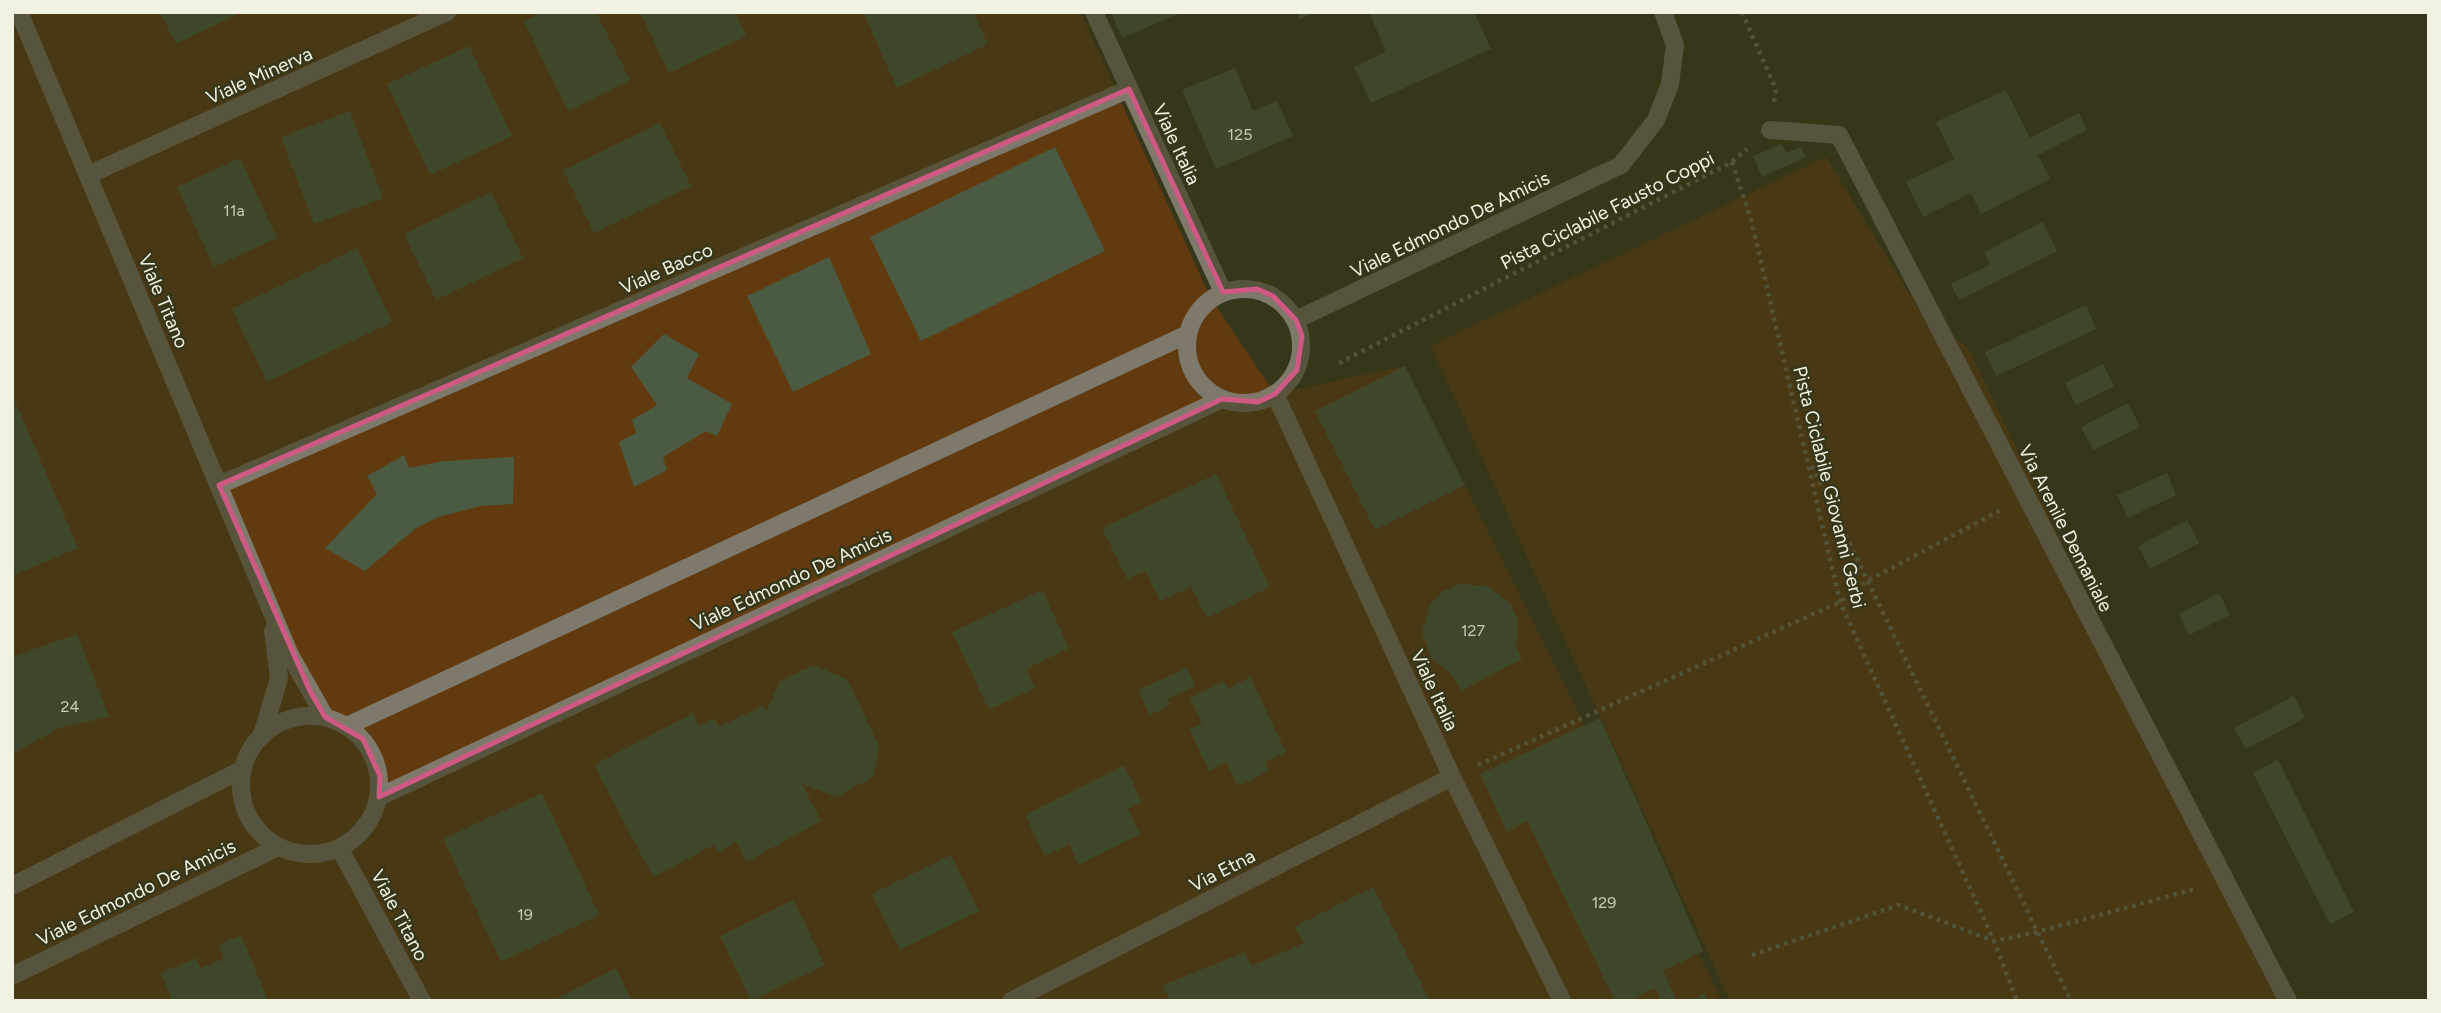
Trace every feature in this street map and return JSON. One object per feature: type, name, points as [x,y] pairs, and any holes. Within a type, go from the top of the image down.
[{"type":"street","name":"Viale Titano","points":[[19,12],[290,655],[325,717]]},
{"type":"street","name":"Viale Minerva","points":[[88,175],[447,12]]},
{"type":"street","name":"Viale Italia","points":[[1094,12],[1223,292]]},
{"type":"street","name":"Viale Edmondo De Amicis","points":[[1296,320],[1621,165],[1656,120],[1670,84],[1675,45],[1663,12]]},
{"type":"street","name":"Viale Bacco","points":[[219,485],[1129,89]]},
{"type":"street","name":"Via Arenile Demaniale","points":[[1770,130],[1839,135],[2288,1001]]},
{"type":"street","points":[[1256,289],[1273,296],[1296,320],[1302,336],[1297,370],[1275,394],[1258,402],[1240,403],[1222,399],[1196,377],[1188,357],[1188,334],[1200,309],[1223,292],[1256,289]]},
{"type":"street","points":[[347,726],[1188,334]]},
{"type":"street","name":"Viale Italia","points":[[1275,394],[1452,777],[1563,1001]]},
{"type":"street","name":"Viale Edmondo De Amicis","points":[[379,797],[1222,399]]},
{"type":"street","name":"Viale Titano","points":[[262,735],[279,677],[270,606]]},
{"type":"street","points":[[301,716],[325,717],[347,726],[363,739],[374,757],[380,776],[379,797],[372,819],[359,836],[340,849],[320,854],[298,854],[278,847],[260,833],[246,814],[240,791],[243,769],[250,750],[262,735],[278,723],[301,716]]},
{"type":"street","points":[[12,886],[243,769]]},
{"type":"street","name":"Via Etna","points":[[1011,1001],[1452,777]]},
{"type":"street","name":"Viale Edmondo De Amicis","points":[[12,976],[278,847]]},
{"type":"street","name":"Viale Titano","points":[[340,849],[422,1001]]},
{"type":"path","points":[[1742,12],[1776,90],[1770,130]]},
{"type":"path","name":"Pista Ciclabile Fausto Coppi","points":[[1339,363],[1732,162],[1770,130]]},
{"type":"path","name":"Pista Ciclabile Giovanni Gerbi","points":[[1732,162],[1752,223],[1840,602],[1994,941],[2017,1001]]},
{"type":"path","points":[[1807,457],[2071,1001]]},
{"type":"path","points":[[1452,777],[1840,602],[1867,581],[2026,496]]},
{"type":"path","points":[[1752,955],[1899,905],[1994,941],[2037,932],[2225,880]]},
{"type":"highlighted area","points":[[1129,89],[1223,292],[1257,289],[1273,296],[1296,320],[1302,336],[1297,370],[1275,394],[1258,402],[1222,399],[379,797],[380,776],[363,739],[325,717],[310,691],[219,485]]},
{"type":"shaded area","points":[[12,12],[1080,12],[1211,299],[1275,394],[1405,366],[1722,1001],[12,1001]]},
{"type":"shaded area","points":[[1826,157],[1919,310],[1968,348],[2282,1001],[1730,1001],[1431,346]]},
{"type":"building","points":[[160,12],[242,12],[176,44]]},
{"type":"building","points":[[543,12],[596,12],[630,80],[568,111],[524,21]]},
{"type":"building","points":[[640,12],[735,12],[747,36],[669,73]]},
{"type":"building","points":[[863,12],[973,12],[988,44],[897,88]]},
{"type":"building","points":[[1111,12],[1183,12],[1122,38]]},
{"type":"building","points":[[1297,12],[1315,12],[1300,19]]},
{"type":"building","points":[[1369,12],[1474,12],[1491,49],[1371,103],[1354,67],[1386,52]]},
{"type":"building","points":[[469,46],[512,136],[430,175],[387,84]]},
{"type":"building","points":[[1235,68],[1253,111],[1277,101],[1293,136],[1216,169],[1182,90]]},
{"type":"building","points":[[2006,90],[2030,138],[2079,113],[2087,130],[2038,155],[2050,179],[1981,214],[1971,193],[1923,217],[1906,182],[1954,159],[1936,122]]},
{"type":"building","points":[[350,111],[383,198],[314,224],[281,137]]},
{"type":"building","points":[[660,123],[691,186],[594,233],[563,170]]},
{"type":"building","points":[[1781,144],[1786,153],[1801,147],[1806,157],[1762,177],[1753,156]]},
{"type":"building","points":[[1055,147],[1105,251],[921,341],[870,237]]},
{"type":"building","points":[[240,158],[277,238],[214,267],[177,187]]},
{"type":"building","points":[[491,192],[523,258],[436,300],[404,234]]},
{"type":"building","points":[[2043,222],[2057,251],[1959,300],[1951,284],[1990,265],[1984,252]]},
{"type":"building","points":[[357,248],[392,322],[267,382],[232,309]]},
{"type":"building","points":[[829,257],[871,354],[793,392],[747,296]]},
{"type":"building","points":[[2086,305],[2096,329],[1996,376],[1985,352]]},
{"type":"building","points":[[664,334],[699,354],[687,378],[732,404],[717,436],[706,431],[663,457],[667,470],[634,487],[619,442],[636,433],[632,420],[657,405],[631,367]]},
{"type":"building","points":[[2103,364],[2114,386],[2076,405],[2065,383]]},
{"type":"building","points":[[1405,366],[1465,485],[1375,530],[1315,411]]},
{"type":"building","points":[[12,394],[78,548],[12,576]]},
{"type":"building","points":[[2128,403],[2140,427],[2093,450],[2081,427]]},
{"type":"building","points":[[404,455],[409,468],[444,461],[514,457],[513,504],[481,506],[438,517],[415,529],[365,571],[325,548],[377,494],[367,476]]},
{"type":"building","points":[[2167,473],[2176,495],[2128,518],[2117,495]]},
{"type":"building","points":[[1216,474],[1270,587],[1207,618],[1191,587],[1160,601],[1145,571],[1127,579],[1102,528]]},
{"type":"building","points":[[2187,520],[2199,543],[2150,569],[2138,546]]},
{"type":"building","points":[[1460,584],[1488,586],[1510,603],[1518,620],[1516,648],[1522,659],[1461,691],[1453,676],[1431,658],[1422,632],[1430,605],[1443,591]]},
{"type":"building","points":[[1042,590],[1069,648],[1026,669],[1035,688],[989,710],[952,632]]},
{"type":"building","points":[[2219,593],[2230,615],[2189,635],[2179,614]]},
{"type":"building","points":[[77,634],[109,717],[59,728],[12,754],[12,657]]},
{"type":"building","points":[[813,665],[847,679],[879,746],[873,777],[836,797],[802,784],[821,821],[746,862],[736,842],[718,852],[714,845],[653,877],[594,765],[693,713],[699,727],[714,718],[719,727],[762,706],[766,712],[780,681]]},
{"type":"building","points":[[1187,668],[1195,686],[1167,699],[1170,706],[1149,715],[1138,690]]},
{"type":"building","points":[[1250,677],[1286,752],[1265,762],[1269,771],[1238,786],[1226,762],[1209,771],[1189,729],[1202,723],[1190,698],[1224,681],[1228,689]]},
{"type":"building","points":[[2294,696],[2305,718],[2246,749],[2234,728]]},
{"type":"building","points":[[1600,718],[1703,951],[1663,971],[1677,1001],[1661,1001],[1655,988],[1629,1001],[1615,1001],[1527,821],[1507,832],[1480,774]]},
{"type":"building","points":[[2278,760],[2354,912],[2330,924],[2253,773]]},
{"type":"building","points":[[1124,765],[1142,802],[1128,809],[1140,834],[1079,865],[1069,844],[1045,856],[1025,815]]},
{"type":"building","points":[[542,793],[599,915],[501,962],[443,839]]},
{"type":"building","points":[[951,855],[979,911],[900,950],[872,894]]},
{"type":"building","points":[[1373,887],[1430,1001],[1170,1001],[1163,985],[1245,952],[1251,966],[1304,943],[1294,927]]},
{"type":"building","points":[[793,900],[825,965],[751,1001],[720,936]]},
{"type":"building","points":[[241,935],[268,1001],[172,1001],[161,973],[196,958],[200,968],[224,959],[218,945]]},
{"type":"building","points":[[616,968],[632,1001],[552,1001]]},
{"type":"building","points":[[1705,993],[1708,1001],[1690,1001]]}]
